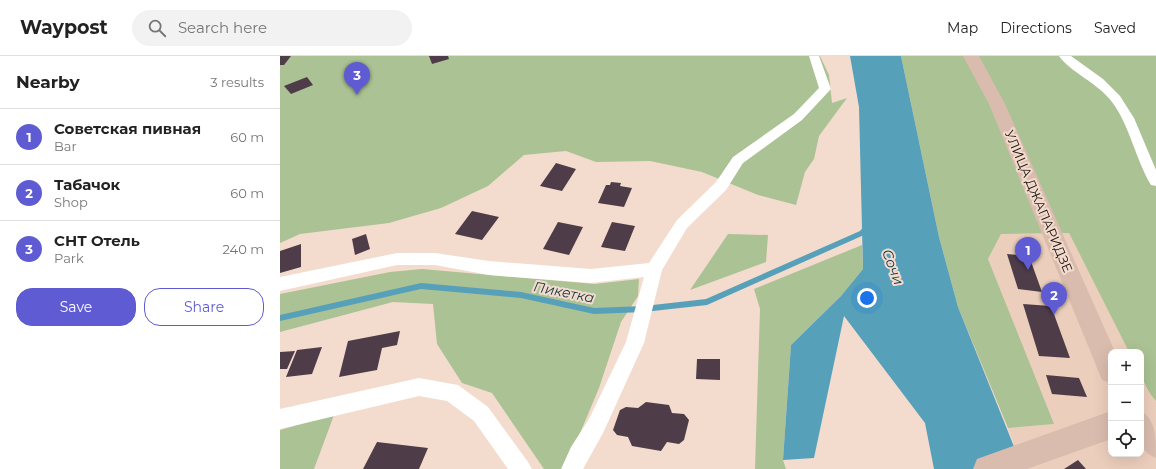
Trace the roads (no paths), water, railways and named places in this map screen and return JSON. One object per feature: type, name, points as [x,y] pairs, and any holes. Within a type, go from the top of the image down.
[{"type":"street","points":[[572,469],[578,454],[596,426],[636,343],[654,269],[682,224],[721,186],[738,160],[798,117],[825,89],[814,56]]},
{"type":"street","name":"УЛИЦА ДЖАПАРИДЗЕ","points":[[971,56],[998,104],[1108,364]]},
{"type":"street","points":[[1064,56],[1116,98],[1127,117],[1148,170],[1156,181]]},
{"type":"street","points":[[280,284],[397,259],[435,259],[489,268],[592,276],[654,269]]},
{"type":"street","points":[[280,419],[419,387],[451,392],[481,414],[521,469]]},
{"type":"street","points":[[987,469],[1028,456],[1108,426]]},
{"type":"street","points":[[1144,429],[1156,444]]},
{"type":"water","name":"Сочи","points":[[850,56],[901,56],[939,237],[958,307],[1023,469],[934,469],[925,423],[844,316],[814,458],[783,460],[791,345],[841,296],[863,269],[859,107]]},
{"type":"waterway","name":"Пикетка","points":[[280,318],[421,286],[521,295],[594,311],[644,309],[707,302],[862,233],[867,227]]},
{"type":"place","name":"СНТ Отель","points":[[357,95]]},
{"type":"place","name":"Советская пивная","points":[[1028,270]]},
{"type":"place","name":"Табачок","points":[[1054,315]]}]
